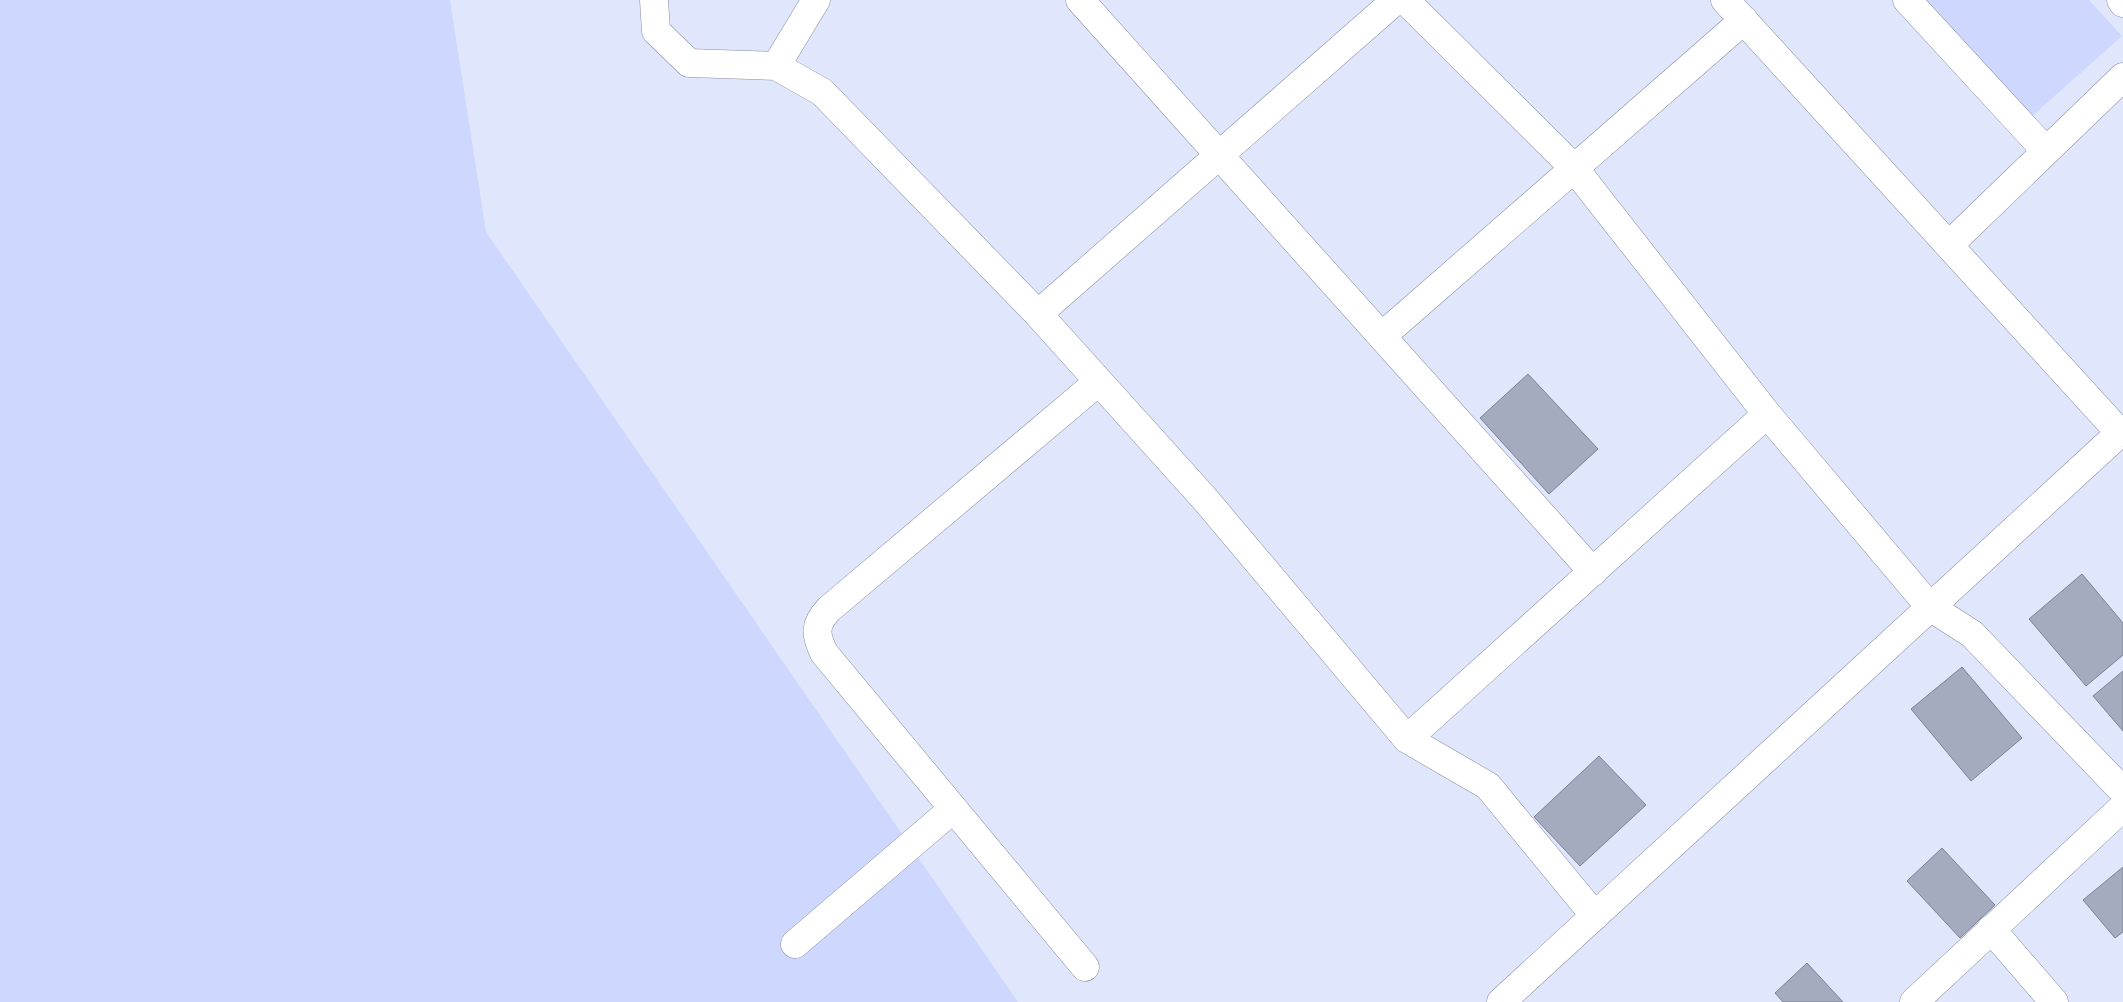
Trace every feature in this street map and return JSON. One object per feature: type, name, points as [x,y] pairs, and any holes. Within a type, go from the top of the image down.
[{"type":"street","points":[[654,0],[656,31],[689,63],[776,66],[822,92],[1038,314],[1204,498],[1407,739],[1488,786],[1595,916]]},
{"type":"street","points":[[776,66],[816,0]]},
{"type":"street","points":[[1080,0],[1593,572]]},
{"type":"street","points":[[1038,314],[1396,0]]},
{"type":"street","points":[[1405,0],[1574,168],[1767,414],[1930,607],[1972,634],[2123,791]]},
{"type":"street","points":[[1501,1002],[2122,431],[1949,245],[1726,0]]},
{"type":"street","points":[[1907,0],[2046,151]]},
{"type":"street","points":[[1382,336],[1744,20]]},
{"type":"street","points":[[1949,245],[2123,77]]},
{"type":"street","points":[[1085,967],[824,653],[817,639],[820,619],[1098,382]]},
{"type":"street","points":[[1407,739],[1767,414]]},
{"type":"street","points":[[1914,1002],[2123,807]]},
{"type":"street","points":[[795,944],[953,808]]},
{"type":"street","points":[[1992,929],[2054,1002]]},
{"type":"shaded area","points":[[0,0],[450,0],[486,232],[1018,1002],[0,1002]]},
{"type":"shaded area","points":[[1901,0],[2089,0],[2122,36],[2021,126]]},
{"type":"building","points":[[1528,374],[1598,449],[1549,494],[1480,418]]},
{"type":"building","points":[[2082,574],[2123,623],[2123,655],[2086,686],[2029,619]]},
{"type":"building","points":[[1962,667],[2022,738],[1971,781],[1911,709]]},
{"type":"building","points":[[2123,671],[2123,731],[2093,696]]},
{"type":"building","points":[[1599,756],[1646,805],[1580,866],[1534,817]]},
{"type":"building","points":[[1942,848],[1995,905],[1960,938],[1907,881]]},
{"type":"building","points":[[2123,867],[2123,932],[2115,938],[2083,900]]},
{"type":"building","points":[[1807,963],[1843,1002],[1783,1002],[1775,993]]}]
